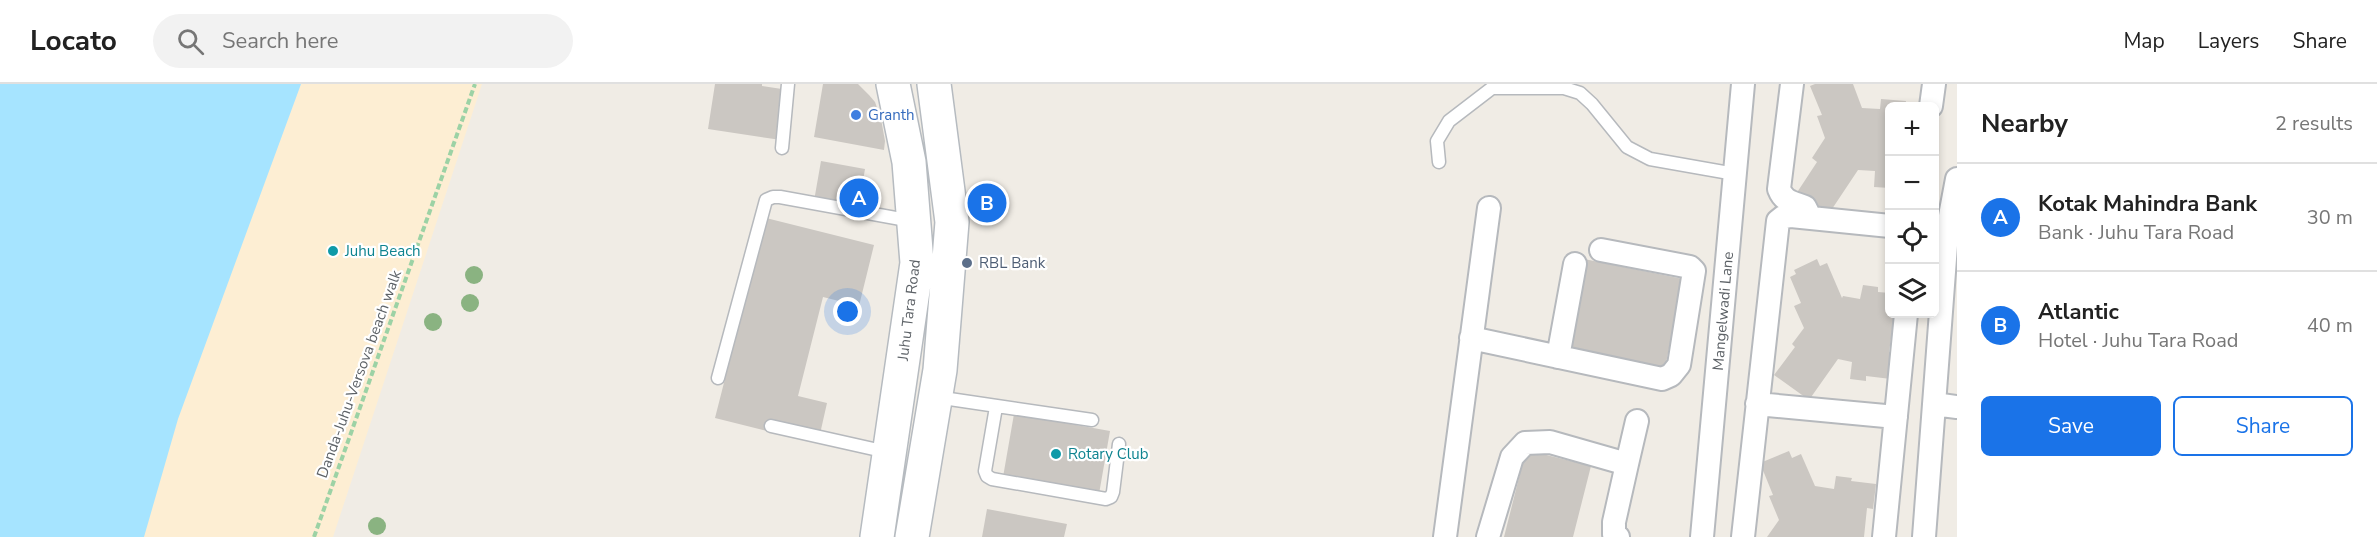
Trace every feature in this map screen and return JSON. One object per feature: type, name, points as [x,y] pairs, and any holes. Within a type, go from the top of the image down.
[{"type":"main road","name":"Juhu Tara Road","points":[[877,537],[917,263],[909,162],[893,84]]},
{"type":"main road","points":[[912,537],[940,370],[952,222],[934,84]]},
{"type":"street","name":"Mangelwadi Lane","points":[[1702,537],[1743,84]]},
{"type":"street","points":[[1792,84],[1779,189],[1782,198],[1805,207],[1811,218]]},
{"type":"street","points":[[1932,102],[1934,84]]},
{"type":"street","points":[[1924,537],[1934,404],[1941,232],[1957,178]]},
{"type":"street","points":[[1445,537],[1489,208]]},
{"type":"street","points":[[1743,537],[1778,221],[1783,217],[1811,218],[1885,225]]},
{"type":"street","points":[[1472,338],[1662,379],[1671,375],[1679,365],[1694,271],[1690,267],[1601,250]]},
{"type":"street","points":[[1558,357],[1575,264]]},
{"type":"street","points":[[1884,537],[1906,318]]},
{"type":"street","points":[[1757,404],[1896,417]]},
{"type":"street","points":[[1934,404],[1957,407]]},
{"type":"street","points":[[1617,537],[1614,534],[1614,522],[1637,421]]},
{"type":"street","points":[[1488,537],[1512,457],[1525,443],[1550,442],[1628,464]]},
{"type":"lane","points":[[782,148],[788,84]]},
{"type":"lane","points":[[1439,162],[1437,141],[1449,121],[1489,85],[1564,88],[1580,93],[1592,104],[1627,147],[1650,159],[1735,174]]},
{"type":"lane","points":[[718,378],[766,201],[773,196],[780,196],[913,222]]},
{"type":"lane","points":[[935,396],[1092,420]]},
{"type":"lane","points":[[996,407],[985,471],[992,479],[1106,499],[1111,497],[1113,492],[1119,444]]},
{"type":"lane","points":[[771,426],[890,453]]},
{"type":"path","name":"Danda-Juhu-Versova beach walk","points":[[314,537],[475,84]]},
{"type":"sand","name":"Juhu Beach","points":[[301,84],[482,84],[333,537],[132,537]]},
{"type":"water","points":[[0,84],[301,84],[178,419],[144,537],[0,537]]},
{"type":"building","points":[[715,84],[762,84],[762,86],[782,89],[778,117],[785,118],[781,140],[708,129]]},
{"type":"building","points":[[823,84],[858,84],[869,95],[875,102],[881,119],[885,141],[884,150],[814,137]]},
{"type":"building","points":[[1853,84],[1862,108],[1880,109],[1881,99],[1906,101],[1885,102],[1885,188],[1874,187],[1875,171],[1858,170],[1828,215],[1796,194],[1817,162],[1812,158],[1825,138],[1817,116],[1822,115],[1810,86]]},
{"type":"building","points":[[821,161],[865,169],[858,209],[814,201]]},
{"type":"building","points":[[766,218],[874,245],[859,306],[823,297],[798,396],[827,403],[820,434],[767,431],[715,418]]},
{"type":"building","points":[[1584,259],[1683,279],[1665,368],[1566,349]]},
{"type":"building","points":[[1817,259],[1820,266],[1827,263],[1842,298],[1843,296],[1860,299],[1863,285],[1878,287],[1878,292],[1885,293],[1885,318],[1894,318],[1889,352],[1895,353],[1891,379],[1866,376],[1866,381],[1850,379],[1852,362],[1838,359],[1809,400],[1774,375],[1795,347],[1792,344],[1804,328],[1794,306],[1801,303],[1790,277],[1796,274],[1794,270]]},
{"type":"building","name":"Rotary Club","points":[[1014,414],[1110,431],[1099,494],[1003,477]]},
{"type":"building","points":[[1526,450],[1591,466],[1573,537],[1504,537]]},
{"type":"building","points":[[1789,451],[1792,458],[1801,454],[1815,486],[1834,489],[1836,476],[1852,478],[1851,481],[1876,484],[1873,509],[1867,508],[1864,537],[1767,537],[1779,520],[1769,496],[1773,495],[1760,463]]},
{"type":"building","points":[[987,509],[1067,524],[1064,537],[982,537]]},
{"type":"place","name":"Granth","points":[[856,115]]},
{"type":"place","name":"Kotak Mahindra Bank","points":[[859,198]]},
{"type":"place","name":"Atlantic","points":[[987,203]]},
{"type":"place","name":"Juhu Beach","points":[[333,251]]},
{"type":"place","name":"RBL Bank","points":[[967,263]]},
{"type":"place","name":"Rotary Club","points":[[1056,454]]}]
